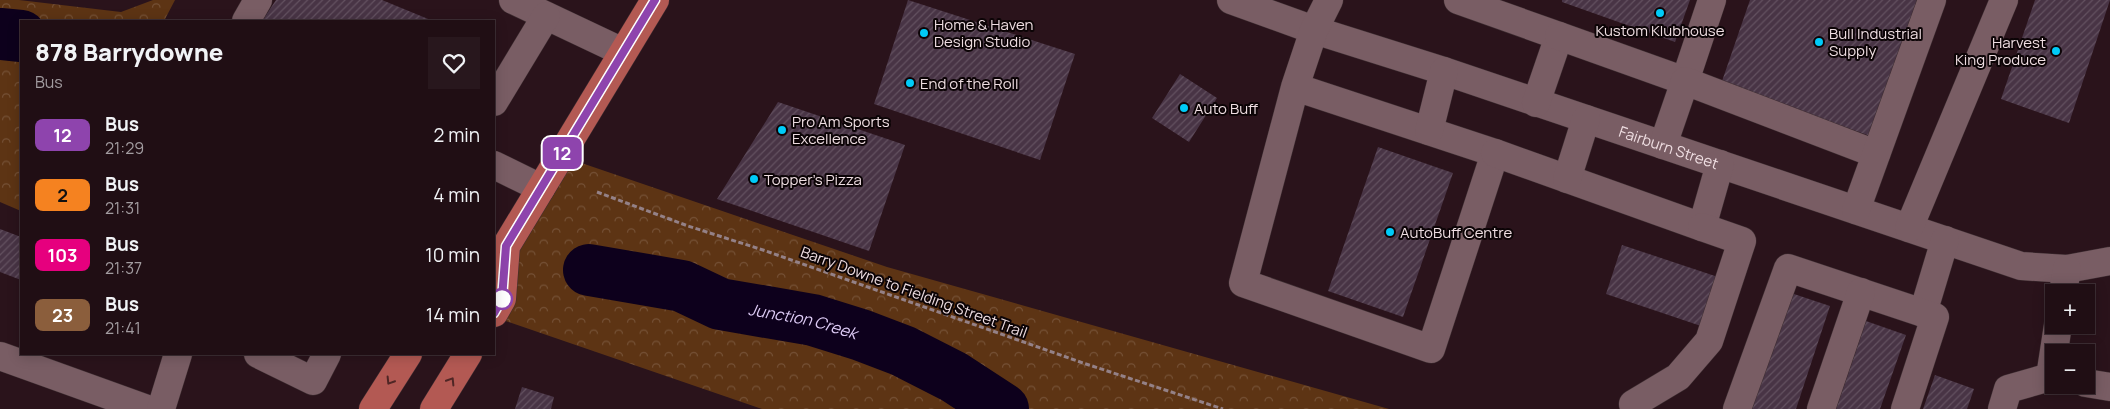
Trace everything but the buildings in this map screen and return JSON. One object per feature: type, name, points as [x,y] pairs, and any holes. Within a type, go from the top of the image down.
[{"type":"main road","points":[[495,311],[502,299],[500,249],[541,188],[655,0]]},
{"type":"main road","points":[[373,409],[407,355]]},
{"type":"main road","points":[[434,409],[467,355]]},
{"type":"street","points":[[247,20],[258,0]]},
{"type":"street","points":[[514,0],[623,52]]},
{"type":"street","name":"Fairburn Street","points":[[1232,0],[1314,30],[1444,71],[2065,281],[2110,260]]},
{"type":"street","points":[[1329,0],[1314,30],[1294,87],[1243,283],[1431,349],[1495,153]]},
{"type":"street","points":[[1458,0],[1685,81],[1876,154]]},
{"type":"street","points":[[1663,145],[1712,0]]},
{"type":"street","points":[[1856,210],[1932,0]]},
{"type":"street","points":[[1909,228],[2004,0]]},
{"type":"street","points":[[495,100],[546,16]]},
{"type":"street","points":[[1536,102],[1559,36]]},
{"type":"street","points":[[1428,131],[1444,71]]},
{"type":"street","points":[[1294,87],[1495,153],[1742,241],[1709,342],[1678,377],[1633,404]]},
{"type":"street","points":[[1567,179],[1586,119]]},
{"type":"street","points":[[1702,227],[1720,164]]},
{"type":"street","points":[[495,165],[541,188]]},
{"type":"street","points":[[1923,313],[1945,240]]},
{"type":"street","points":[[1736,409],[1788,268],[1935,317],[1905,409]]},
{"type":"street","points":[[1821,409],[1861,292]]},
{"type":"street","points":[[161,409],[178,355]]},
{"type":"street","points":[[260,355],[313,381],[326,355]]},
{"type":"street","points":[[0,356],[147,409]]},
{"type":"street","points":[[2002,409],[2008,389],[2045,379]]},
{"type":"street","points":[[2095,384],[2110,387]]},
{"type":"path","name":"Barry Downe to Fielding Street Trail","points":[[597,192],[688,226],[764,250],[1082,363],[1223,409]]},
{"type":"green space","points":[[0,0],[19,0],[121,12],[153,0],[175,0],[165,20],[20,20],[20,211],[0,202]]},
{"type":"green space","points":[[558,155],[887,267],[1389,409],[762,409],[495,317],[506,240]]},
{"type":"waterway","name":"Junction Creek","points":[[0,34],[20,36]]},
{"type":"waterway","name":"Junction Creek","points":[[589,270],[682,286],[720,304],[813,320],[861,335],[903,351],[954,377],[1003,409]]},
{"type":"bus line","name":"12","points":[[495,311],[502,299],[506,246],[655,0]]},
{"type":"place","name":"Kustom Klubhouse","points":[[1660,13]]},
{"type":"place","name":"Home & Haven Design Studio","points":[[924,33]]},
{"type":"place","name":"Bull Industrial Supply","points":[[1819,42]]},
{"type":"place","name":"Harvest King Produce","points":[[2056,51]]},
{"type":"place","name":"End of the Roll","points":[[910,83]]},
{"type":"place","name":"Auto Buff","points":[[1184,108]]},
{"type":"place","name":"Pro Am Sports Excellence","points":[[782,130]]},
{"type":"place","name":"Topper's Pizza","points":[[754,179]]},
{"type":"place","name":"AutoBuff Centre","points":[[1390,232]]}]
